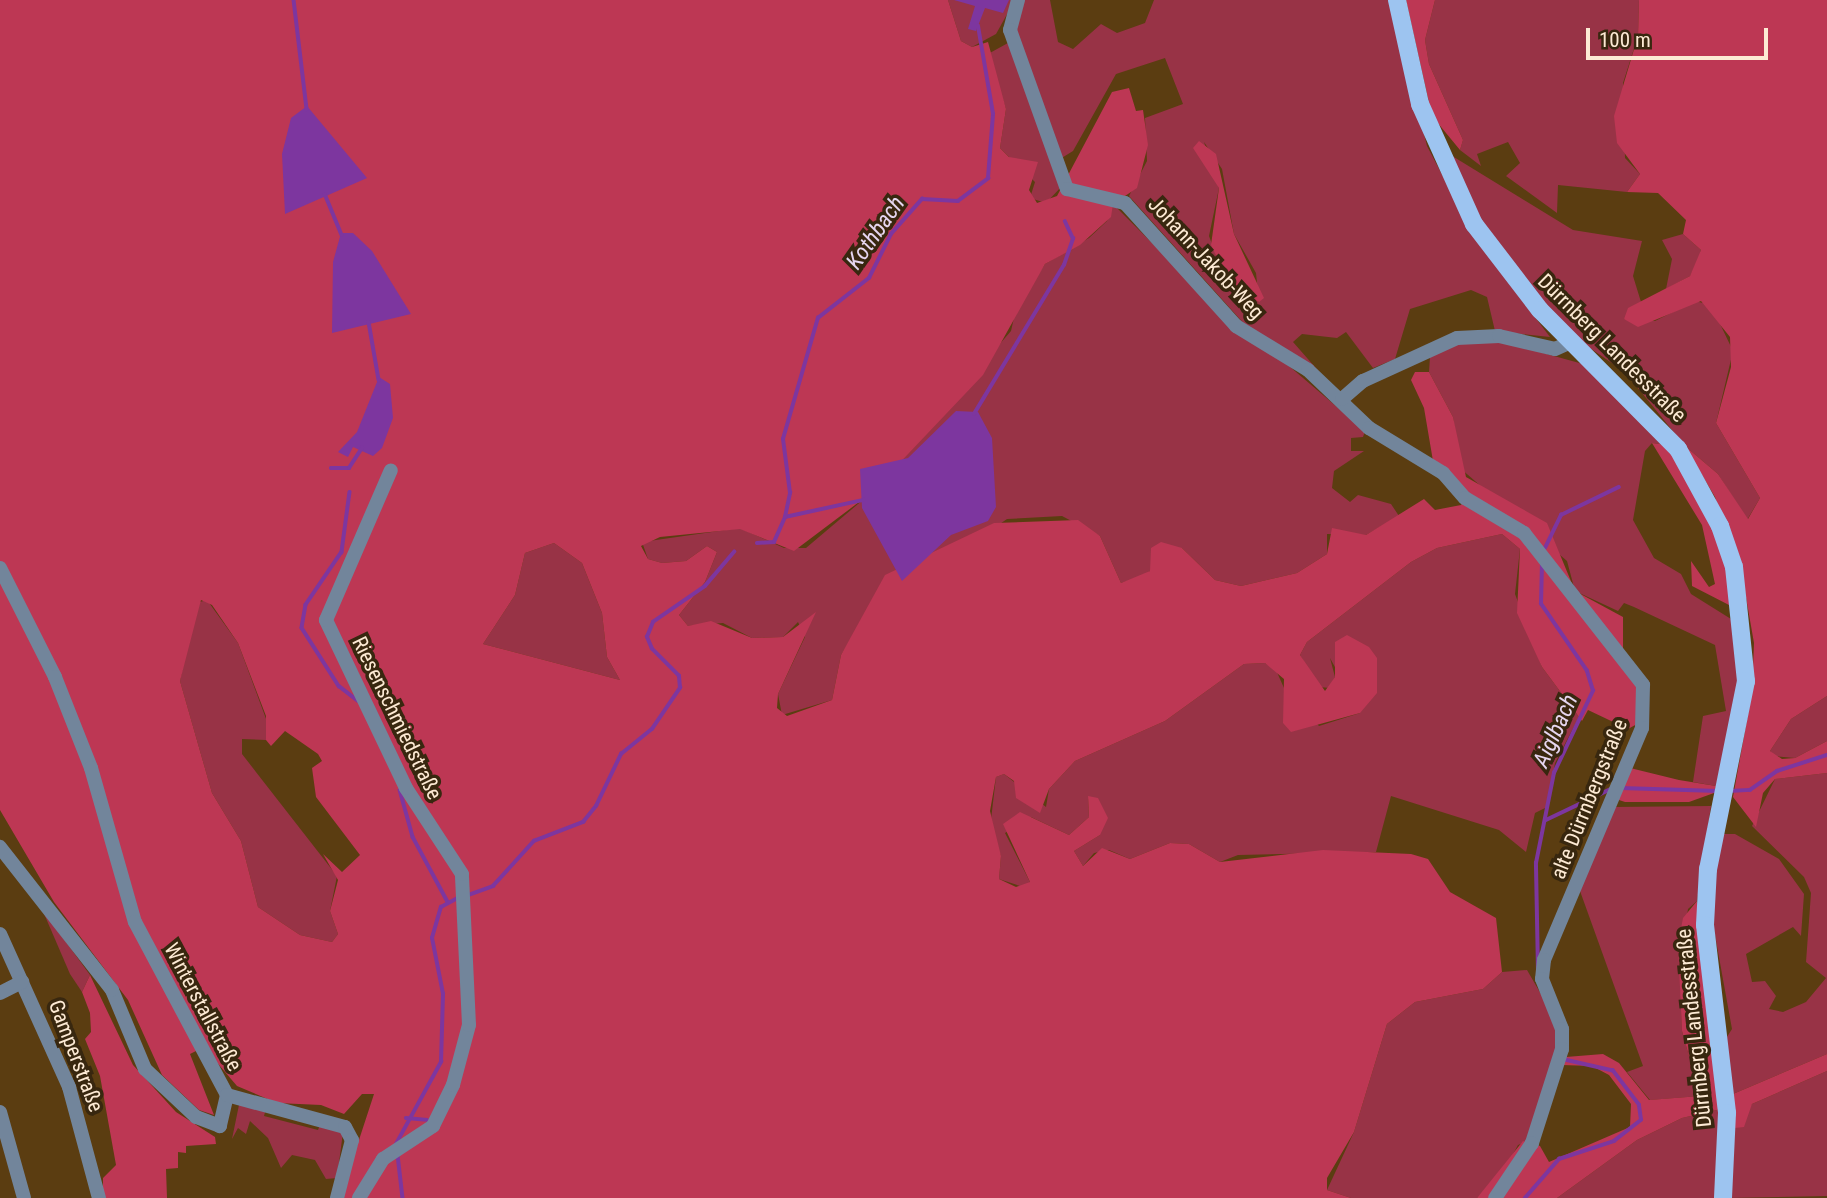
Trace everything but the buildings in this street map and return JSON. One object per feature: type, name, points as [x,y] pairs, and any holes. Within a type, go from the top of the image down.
[{"type":"main road","name":"Dürrnberg Landesstraße","points":[[1397,0],[1420,104],[1457,192],[1517,284],[1571,342],[1663,429],[1720,526],[1745,639],[1741,720],[1720,807],[1705,925],[1727,1112],[1723,1198]]},
{"type":"street","name":"Johann-Jakob-Weg","points":[[1018,0],[1010,30],[1067,189],[1125,203],[1236,326],[1342,399],[1376,434],[1443,473]]},
{"type":"street","points":[[1342,399],[1363,381],[1457,338],[1487,335],[1555,349],[1571,342]]},
{"type":"street","name":"Riesenschmiedstraße","points":[[359,1198],[396,1152],[434,1123],[453,1085],[469,1025],[460,944],[463,884],[406,788],[326,620],[391,470]]},
{"type":"street","name":"alte Dürrnbergstraße","points":[[1443,473],[1465,498],[1531,540],[1631,663],[1647,705],[1544,960],[1542,979],[1564,1040],[1540,1123],[1517,1172],[1495,1198]]},
{"type":"street","name":"Winterstallstraße","points":[[0,568],[55,677],[91,768],[135,922],[227,1095],[224,1121],[215,1127],[156,1080],[138,1055],[112,990],[0,847]]},
{"type":"street","name":"Gamperstraße","points":[[0,934],[69,1087],[99,1198]]},
{"type":"street","points":[[0,992],[22,982]]},
{"type":"street","points":[[227,1095],[345,1127],[352,1140],[337,1198]]},
{"type":"street","points":[[0,1112],[23,1198]]},
{"type":"shaded area","points":[[0,0],[948,0],[961,41],[972,47],[988,42],[1006,109],[1000,148],[1009,157],[1038,162],[1029,190],[1037,203],[1057,196],[1112,92],[1129,88],[1136,111],[1143,110],[1148,145],[1137,188],[1113,204],[1111,217],[1080,245],[1045,264],[983,375],[871,493],[794,551],[740,529],[660,537],[641,546],[648,559],[662,563],[686,561],[707,546],[717,552],[705,582],[679,615],[688,626],[711,621],[752,638],[783,637],[816,612],[778,694],[777,708],[787,716],[832,700],[841,655],[885,575],[994,523],[1078,520],[1100,536],[1121,583],[1150,571],[1151,548],[1161,542],[1182,548],[1215,580],[1241,586],[1297,573],[1327,554],[1332,528],[1366,535],[1424,499],[1435,510],[1461,505],[1467,495],[1433,461],[1424,408],[1411,380],[1415,372],[1429,372],[1453,417],[1466,477],[1547,523],[1575,591],[1623,617],[1623,657],[1639,685],[1637,724],[1628,729],[1588,710],[1582,721],[1542,667],[1517,613],[1520,549],[1502,534],[1437,548],[1411,562],[1307,642],[1300,655],[1325,691],[1335,677],[1335,642],[1347,635],[1369,647],[1377,658],[1377,693],[1360,713],[1291,732],[1283,723],[1284,679],[1265,663],[1244,664],[1165,721],[1075,761],[1049,789],[1040,813],[1016,798],[1014,781],[1004,774],[996,777],[990,811],[1001,856],[999,879],[1016,887],[1030,882],[1003,824],[1020,812],[1069,835],[1089,817],[1088,796],[1098,798],[1108,818],[1100,835],[1074,851],[1083,866],[1102,848],[1130,859],[1170,843],[1189,844],[1220,862],[1323,850],[1411,854],[1428,859],[1450,892],[1496,918],[1502,972],[1483,989],[1415,1002],[1387,1024],[1354,1132],[1327,1178],[1327,1190],[1351,1198],[340,1198],[374,1094],[362,1094],[344,1114],[321,1105],[277,1103],[237,1086],[208,1052],[198,1050],[190,1054],[214,1115],[199,1110],[162,1075],[128,1000],[54,902],[0,810]],"holes":[[[554,543],[582,563],[602,613],[607,657],[620,680],[483,644],[515,595],[525,553]],[[201,600],[212,605],[238,643],[266,716],[266,740],[271,746],[285,731],[318,754],[322,761],[312,768],[316,797],[360,855],[342,872],[323,854],[338,880],[330,911],[338,934],[332,942],[300,935],[258,907],[241,841],[212,793],[180,681]]]},
{"type":"shaded area","points":[[948,0],[1015,0],[996,34],[972,47],[961,41]]},
{"type":"shaded area","points":[[954,0],[1009,0],[1003,13],[985,8],[976,31],[968,29],[975,6]]},
{"type":"shaded area","points":[[1021,0],[1050,0],[1058,42],[1073,49],[1101,24],[1117,33],[1145,23],[1154,0],[1391,0],[1427,146],[1477,241],[1550,337],[1495,331],[1487,297],[1471,290],[1410,309],[1395,359],[1373,368],[1346,332],[1337,338],[1302,334],[1293,342],[1329,383],[1256,337],[1129,196],[1147,161],[1145,118],[1183,104],[1165,58],[1116,74],[1073,151],[1060,159],[1016,36]],"holes":[[[1204,142],[1222,169],[1234,234],[1256,273],[1259,302],[1226,282],[1209,236],[1219,188]]]},
{"type":"shaded area","points":[[1406,0],[1435,0],[1425,40],[1429,64],[1463,140],[1460,150],[1432,116]]},
{"type":"shaded area","points":[[1435,0],[1639,0],[1638,36],[1623,83],[1625,158],[1640,174],[1627,192],[1558,185],[1557,213],[1506,176],[1520,163],[1508,142],[1477,154],[1481,166],[1460,150],[1463,140],[1429,64],[1425,40]]},
{"type":"shaded area","points":[[1639,0],[1827,0],[1827,696],[1791,719],[1770,751],[1782,759],[1795,758],[1827,741],[1827,773],[1775,779],[1763,793],[1756,827],[1733,797],[1752,692],[1754,643],[1744,586],[1715,497],[1685,446],[1718,474],[1748,519],[1760,498],[1716,423],[1731,367],[1730,337],[1701,301],[1638,327],[1624,319],[1628,308],[1690,276],[1701,250],[1683,234],[1686,220],[1658,193],[1627,192],[1640,174],[1617,143],[1614,116],[1638,36]]},
{"type":"shaded area","points":[[1008,43],[1062,186],[1046,203],[1030,198],[1035,182],[1000,148],[1006,109],[988,54]]},
{"type":"shaded area","points":[[307,106],[367,178],[285,214],[282,154],[291,118]]},
{"type":"shaded area","points":[[1199,141],[1216,154],[1234,234],[1264,298],[1259,302],[1232,289],[1211,245],[1219,188],[1193,148]]},
{"type":"shaded area","points":[[1449,154],[1573,230],[1642,241],[1633,276],[1641,302],[1624,319],[1655,321],[1695,301],[1711,305],[1733,351],[1716,423],[1760,498],[1747,520],[1718,474],[1685,446],[1625,372],[1584,344],[1524,285],[1477,217]]},
{"type":"shaded area","points":[[1113,204],[1192,283],[1365,431],[1363,437],[1351,438],[1351,451],[1364,451],[1334,471],[1332,488],[1350,502],[1358,495],[1391,504],[1399,516],[1366,535],[1327,534],[1327,554],[1297,573],[1241,586],[1215,580],[1182,548],[1143,576],[1121,583],[1100,536],[1062,516],[1007,519],[864,618],[841,655],[832,700],[782,715],[778,694],[805,637],[798,622],[783,637],[752,638],[723,623],[688,626],[679,615],[705,582],[717,552],[707,546],[686,561],[662,563],[648,559],[642,542],[740,528],[784,548],[806,548],[871,493],[1011,331],[1016,309],[1045,264],[1089,238],[1107,221]]},
{"type":"shaded area","points":[[341,233],[353,233],[372,251],[411,314],[332,333],[333,262]]},
{"type":"shaded area","points":[[1683,234],[1701,250],[1698,262],[1690,276],[1666,289],[1672,259],[1662,240]]},
{"type":"shaded area","points":[[1492,339],[1583,364],[1667,445],[1652,443],[1645,451],[1633,520],[1654,558],[1681,574],[1691,594],[1731,619],[1739,681],[1716,786],[1693,782],[1703,716],[1726,711],[1715,645],[1624,603],[1618,611],[1575,591],[1567,561],[1460,468],[1453,417],[1429,372],[1430,357],[1458,344]]},
{"type":"shaded area","points":[[379,377],[390,384],[393,418],[382,448],[373,456],[353,447],[348,457],[338,452],[357,432]]},
{"type":"shaded area","points":[[956,411],[978,412],[992,438],[996,507],[988,521],[951,535],[902,581],[862,508],[860,469],[908,458]]},
{"type":"shaded area","points":[[1652,443],[1667,445],[1711,520],[1731,583],[1729,605],[1692,586],[1691,561],[1709,587],[1715,584],[1702,525]]},
{"type":"shaded area","points":[[1502,534],[1520,549],[1515,594],[1542,667],[1579,717],[1555,763],[1547,807],[1535,813],[1526,852],[1499,830],[1391,796],[1376,852],[1238,855],[1220,862],[1189,844],[1170,843],[1130,859],[1109,850],[1094,853],[1083,866],[1074,851],[1100,835],[1088,796],[1089,817],[1069,835],[1031,817],[1005,833],[1030,882],[1026,888],[999,879],[1001,856],[990,828],[996,777],[1004,774],[1046,807],[1049,789],[1075,761],[1165,721],[1244,664],[1265,663],[1276,670],[1284,688],[1319,726],[1360,713],[1330,658],[1335,677],[1330,688],[1319,687],[1300,655],[1307,642],[1411,562],[1437,548]]},
{"type":"shaded area","points":[[554,543],[582,563],[602,613],[607,657],[620,680],[483,644],[515,595],[525,553]]},
{"type":"shaded area","points":[[207,600],[238,643],[269,727],[266,740],[242,739],[242,754],[337,876],[330,911],[338,934],[332,942],[300,935],[258,907],[241,841],[212,793],[180,681],[196,603]]},
{"type":"shaded area","points":[[1827,696],[1827,741],[1795,758],[1774,756],[1770,751],[1791,719]]},
{"type":"shaded area","points":[[1626,767],[1716,786],[1714,793],[1689,802],[1625,802],[1616,799]]},
{"type":"shaded area","points":[[1827,773],[1827,1054],[1733,1094],[1725,1040],[1732,1029],[1711,913],[1720,834],[1735,834],[1779,859],[1804,894],[1801,936],[1793,927],[1746,954],[1752,982],[1765,981],[1776,996],[1769,1009],[1783,1012],[1806,1002],[1826,978],[1806,962],[1811,893],[1804,877],[1752,826],[1775,779]]},
{"type":"shaded area","points":[[1711,806],[1697,901],[1688,909],[1680,957],[1682,1031],[1700,1096],[1650,1100],[1627,1072],[1643,1066],[1580,891],[1613,807]]},
{"type":"shaded area","points":[[1697,901],[1721,1109],[1682,1118],[1637,1140],[1557,1198],[1477,1198],[1523,1141],[1540,1146],[1549,1162],[1630,1127],[1631,1104],[1609,1075],[1592,1066],[1562,1065],[1566,1057],[1603,1054],[1619,1063],[1649,1100],[1700,1096],[1682,1031],[1678,944],[1683,918]]},
{"type":"shaded area","points":[[42,909],[90,975],[82,992],[70,974]]},
{"type":"shaded area","points":[[1527,970],[1549,1008],[1559,1041],[1529,1141],[1518,1145],[1502,1174],[1477,1198],[1351,1198],[1327,1190],[1354,1132],[1387,1024],[1415,1002],[1483,989],[1502,972]]},
{"type":"shaded area","points":[[90,975],[133,1065],[176,1112],[215,1137],[216,1144],[186,1146],[186,1153],[178,1152],[178,1168],[166,1169],[167,1198],[103,1198],[103,1178],[116,1165],[100,1076],[85,1039],[91,1032],[90,1013],[82,992]]},
{"type":"shaded area","points":[[1827,1054],[1827,1071],[1752,1104],[1744,1127],[1735,1128],[1733,1094]]},
{"type":"shaded area","points":[[1827,1071],[1827,1196],[1729,1198],[1735,1128],[1752,1104]]},
{"type":"shaded area","points":[[240,1100],[266,1108],[264,1116],[318,1130],[321,1122],[343,1132],[337,1178],[326,1179],[315,1160],[292,1155],[281,1168],[268,1138],[250,1121],[246,1134],[238,1128],[232,1139]]},
{"type":"shaded area","points":[[1721,1109],[1716,1198],[1557,1198],[1637,1140],[1682,1118]]},
{"type":"waterway","points":[[294,0],[307,109]]},
{"type":"waterway","name":"Kothbach","points":[[757,543],[774,542],[785,517],[790,493],[783,439],[818,318],[869,278],[891,234],[922,199],[958,201],[988,178],[993,114],[978,26]]},
{"type":"waterway","points":[[325,194],[342,235]]},
{"type":"waterway","name":"Kothbach","points":[[974,414],[1064,265],[1073,239],[1065,222]]},
{"type":"waterway","points":[[369,322],[379,380]]},
{"type":"waterway","points":[[331,468],[349,468],[362,448]]},
{"type":"waterway","name":"Aiglbach","points":[[1545,548],[1561,515],[1619,487]]},
{"type":"waterway","points":[[350,492],[342,552],[306,605],[302,628],[339,686],[358,701]]},
{"type":"waterway","name":"Kothbach","points":[[785,517],[863,500]]},
{"type":"waterway","name":"Kothbach","points":[[466,896],[493,886],[534,841],[583,822],[596,806],[621,754],[652,729],[680,688],[679,676],[652,649],[647,637],[653,622],[705,586],[734,552]]},
{"type":"waterway","name":"Aiglbach","points":[[1538,971],[1536,863],[1554,773],[1593,691],[1587,671],[1541,604],[1542,562]]},
{"type":"waterway","points":[[1729,791],[1750,790],[1777,771],[1827,755]]},
{"type":"waterway","points":[[1546,820],[1613,788]]},
{"type":"waterway","points":[[1621,788],[1718,791]]},
{"type":"waterway","points":[[400,790],[413,837],[448,902]]},
{"type":"waterway","name":"Kothbach","points":[[396,1144],[441,1062],[443,994],[432,938],[441,907],[458,898]]},
{"type":"waterway","name":"Aiglbach","points":[[1525,1198],[1559,1159],[1614,1141],[1641,1120],[1639,1105],[1613,1071],[1565,1060]]},
{"type":"waterway","points":[[406,1118],[427,1120]]},
{"type":"waterway","name":"Kothbach","points":[[398,1155],[403,1198]]}]
